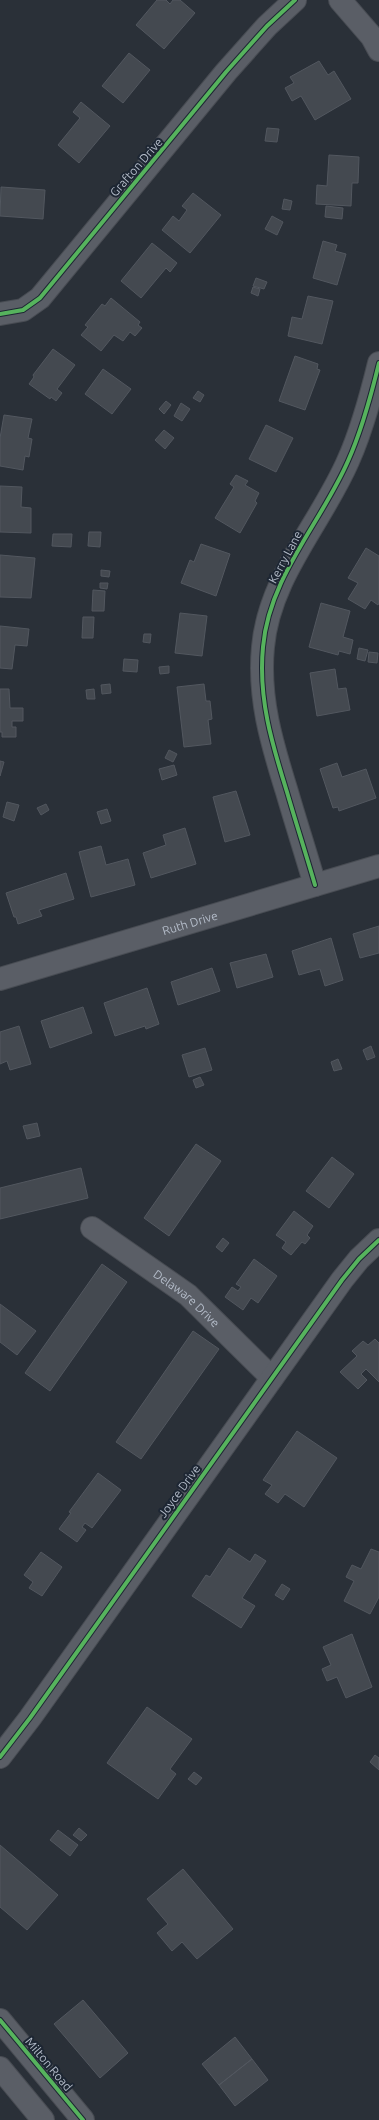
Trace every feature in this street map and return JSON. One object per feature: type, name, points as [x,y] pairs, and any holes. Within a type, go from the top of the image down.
[{"type":"street","name":"Grafton Drive","points":[[0,314],[23,310],[40,298],[226,72],[267,26],[295,0]]},
{"type":"street","points":[[340,0],[372,37],[379,50]]},
{"type":"street","name":"Kerry Lane","points":[[315,885],[273,748],[264,712],[262,680],[263,646],[272,606],[280,585],[326,503],[348,460],[370,397],[379,363]]},
{"type":"street","name":"Ruth Drive","points":[[0,979],[379,866]]},
{"type":"street","name":"Delaware Drive","points":[[92,1228],[188,1295],[272,1378]]},
{"type":"street","name":"Joyce Drive","points":[[0,1757],[30,1718],[342,1280],[359,1259],[379,1240]]},
{"type":"street","name":"Milton Road","points":[[0,2020],[83,2120]]},
{"type":"street","points":[[0,2068],[43,2120]]},
{"type":"building","points":[[157,0],[166,0],[170,4],[173,0],[180,0],[195,13],[164,49],[136,25]]},
{"type":"building","points":[[129,53],[150,70],[123,103],[102,86]]},
{"type":"building","points":[[319,61],[328,75],[334,71],[351,99],[315,120],[301,96],[292,101],[285,88],[294,83],[290,77]]},
{"type":"building","points":[[81,102],[110,126],[79,163],[58,145],[80,118],[73,112]]},
{"type":"building","points":[[267,128],[279,129],[277,142],[265,141]]},
{"type":"building","points":[[329,155],[359,157],[358,183],[352,183],[351,206],[316,204],[317,185],[327,186]]},
{"type":"building","points":[[1,187],[45,190],[43,219],[0,216]]},
{"type":"building","points":[[193,193],[221,215],[190,253],[162,230],[173,216],[179,221],[187,210],[182,206]]},
{"type":"building","points":[[284,199],[292,201],[290,210],[282,209]]},
{"type":"building","points":[[326,206],[343,208],[342,219],[325,217]]},
{"type":"building","points":[[272,216],[283,222],[277,235],[265,229]]},
{"type":"building","points":[[323,241],[337,245],[335,251],[346,254],[337,285],[313,278]]},
{"type":"building","points":[[152,243],[177,263],[170,272],[166,268],[141,298],[121,281]]},
{"type":"building","points":[[256,278],[267,282],[264,289],[253,286]]},
{"type":"building","points":[[253,287],[260,289],[258,296],[251,293]]},
{"type":"building","points":[[308,296],[333,301],[322,344],[288,336],[292,317],[302,319]]},
{"type":"building","points":[[111,298],[140,322],[138,325],[142,328],[135,336],[130,332],[123,341],[114,335],[101,351],[81,335],[88,327],[85,325],[102,304],[105,306]]},
{"type":"building","points":[[53,349],[75,365],[57,389],[62,393],[56,401],[51,397],[50,399],[29,384],[34,377],[33,375]]},
{"type":"building","points":[[295,356],[318,364],[317,369],[320,370],[305,410],[279,401]]},
{"type":"building","points":[[103,369],[131,389],[112,414],[85,394]]},
{"type":"building","points":[[198,391],[204,395],[200,402],[193,398]]},
{"type":"building","points":[[166,401],[171,405],[164,414],[159,409]]},
{"type":"building","points":[[181,403],[190,409],[182,421],[174,416]]},
{"type":"building","points":[[4,415],[32,419],[28,438],[32,439],[29,457],[25,456],[23,470],[0,466],[0,438]]},
{"type":"building","points":[[266,425],[293,438],[276,472],[249,459]]},
{"type":"building","points":[[164,430],[174,438],[165,449],[155,440]]},
{"type":"building","points":[[236,475],[248,481],[245,485],[259,493],[255,501],[257,503],[240,533],[215,518],[234,487],[230,484]]},
{"type":"building","points":[[0,486],[22,487],[21,507],[31,508],[31,533],[0,532]]},
{"type":"building","points":[[89,532],[101,532],[100,547],[88,546]]},
{"type":"building","points":[[53,534],[72,534],[71,547],[52,546]]},
{"type":"building","points":[[201,544],[230,554],[216,596],[181,583],[190,560],[194,562]]},
{"type":"building","points":[[366,548],[379,556],[379,603],[378,605],[371,600],[365,609],[348,599],[358,583],[348,578]]},
{"type":"building","points":[[0,555],[35,558],[31,598],[0,597]]},
{"type":"building","points":[[101,570],[110,571],[109,577],[101,576]]},
{"type":"building","points":[[100,583],[108,583],[107,589],[100,588]]},
{"type":"building","points":[[93,590],[105,591],[104,611],[92,611]]},
{"type":"building","points":[[321,603],[350,611],[343,637],[353,640],[350,654],[339,651],[338,655],[309,647]]},
{"type":"building","points":[[180,613],[207,616],[202,656],[175,653]]},
{"type":"building","points":[[83,617],[94,617],[93,638],[82,638]]},
{"type":"building","points":[[0,626],[29,629],[27,646],[15,645],[12,669],[0,668]]},
{"type":"building","points":[[144,634],[151,634],[150,643],[143,642]]},
{"type":"building","points":[[359,648],[368,650],[365,661],[357,659]]},
{"type":"building","points":[[369,652],[378,653],[377,663],[368,662]]},
{"type":"building","points":[[124,659],[138,660],[137,672],[123,671]]},
{"type":"building","points":[[169,666],[169,673],[160,674],[159,667]]},
{"type":"building","points":[[335,669],[338,689],[346,688],[350,710],[317,716],[310,673]]},
{"type":"building","points":[[110,684],[111,693],[102,694],[101,685]]},
{"type":"building","points":[[204,684],[206,701],[210,701],[212,719],[208,720],[211,744],[184,747],[177,687]]},
{"type":"building","points":[[0,689],[9,689],[10,708],[23,708],[23,721],[12,721],[12,727],[16,727],[16,737],[2,737],[2,732],[0,732]]},
{"type":"building","points":[[94,689],[95,699],[87,699],[86,690]]},
{"type":"building","points":[[169,750],[177,754],[173,762],[165,758]]},
{"type":"building","points":[[0,761],[4,762],[0,776]]},
{"type":"building","points":[[337,763],[342,777],[366,769],[376,798],[339,811],[338,807],[333,808],[320,769]]},
{"type":"building","points":[[174,765],[177,775],[162,780],[159,769]]},
{"type":"building","points":[[236,791],[250,835],[225,842],[213,797]]},
{"type":"building","points":[[7,802],[19,805],[14,821],[3,817]]},
{"type":"building","points":[[46,804],[49,810],[41,815],[37,808]]},
{"type":"building","points":[[107,809],[111,821],[101,824],[97,812]]},
{"type":"building","points":[[185,828],[196,864],[151,878],[143,853],[166,845],[163,835]]},
{"type":"building","points":[[101,846],[106,865],[128,859],[135,885],[91,897],[79,852]]},
{"type":"building","points":[[66,873],[74,899],[39,910],[42,916],[18,924],[16,917],[14,917],[6,893]]},
{"type":"building","points":[[379,926],[379,953],[360,958],[353,934]]},
{"type":"building","points":[[331,938],[343,980],[325,986],[320,969],[299,975],[292,951]]},
{"type":"building","points":[[266,954],[273,977],[237,988],[230,963]]},
{"type":"building","points":[[212,968],[220,991],[178,1005],[171,982]]},
{"type":"building","points":[[147,988],[159,1024],[146,1029],[145,1026],[115,1036],[104,1003]]},
{"type":"building","points":[[83,1007],[92,1033],[50,1048],[41,1021]]},
{"type":"building","points":[[19,1026],[31,1064],[10,1070],[7,1061],[0,1064],[0,1032]]},
{"type":"building","points":[[371,1046],[375,1057],[367,1060],[363,1050]]},
{"type":"building","points":[[205,1048],[212,1070],[189,1077],[182,1055]]},
{"type":"building","points":[[338,1059],[342,1069],[334,1071],[331,1062]]},
{"type":"building","points":[[200,1077],[204,1085],[196,1088],[193,1080]]},
{"type":"building","points":[[37,1123],[40,1136],[27,1139],[23,1126]]},
{"type":"building","points":[[196,1144],[221,1161],[169,1236],[144,1218]]},
{"type":"building","points":[[332,1157],[354,1174],[329,1208],[306,1191]]},
{"type":"building","points":[[81,1168],[88,1198],[0,1219],[0,1188]]},
{"type":"building","points":[[294,1211],[313,1226],[307,1235],[310,1238],[305,1244],[302,1242],[291,1255],[282,1248],[286,1242],[276,1235]]},
{"type":"building","points":[[223,1238],[229,1243],[222,1252],[216,1247]]},
{"type":"building","points":[[254,1259],[277,1276],[258,1303],[251,1298],[243,1310],[225,1297],[232,1287],[238,1291],[241,1287],[236,1284]]},
{"type":"building","points":[[102,1264],[127,1282],[50,1391],[25,1373]]},
{"type":"building","points":[[0,1304],[36,1331],[17,1355],[0,1342]]},
{"type":"building","points":[[193,1331],[219,1349],[141,1459],[116,1442]]},
{"type":"building","points":[[375,1339],[379,1343],[379,1382],[366,1369],[361,1374],[367,1380],[358,1389],[340,1372],[357,1356],[352,1351],[363,1341],[368,1345]]},
{"type":"building","points":[[297,1431],[337,1458],[304,1507],[285,1494],[278,1503],[265,1494],[272,1485],[263,1480]]},
{"type":"building","points":[[98,1473],[121,1490],[92,1528],[85,1523],[82,1527],[86,1530],[77,1542],[59,1529],[71,1513],[69,1512]]},
{"type":"building","points":[[229,1548],[250,1562],[255,1554],[266,1561],[242,1598],[255,1606],[241,1628],[192,1596],[206,1575],[210,1577]]},
{"type":"building","points":[[371,1549],[379,1552],[379,1597],[370,1614],[344,1601],[354,1581],[346,1577],[352,1565],[361,1569]]},
{"type":"building","points":[[41,1552],[62,1567],[42,1596],[29,1588],[33,1582],[24,1575]]},
{"type":"building","points":[[282,1584],[290,1589],[283,1600],[275,1595]]},
{"type":"building","points":[[352,1634],[372,1687],[346,1698],[337,1677],[327,1681],[322,1669],[331,1665],[323,1647]]},
{"type":"building","points":[[147,1707],[192,1739],[170,1769],[176,1774],[158,1799],[107,1763]]},
{"type":"building","points":[[375,1755],[379,1758],[379,1770],[370,1762]]},
{"type":"building","points":[[194,1772],[202,1778],[196,1785],[188,1779]]},
{"type":"building","points":[[79,1828],[87,1835],[81,1841],[73,1835]]},
{"type":"building","points":[[58,1830],[78,1845],[70,1856],[50,1840]]},
{"type":"building","points":[[0,1845],[58,1895],[27,1930],[0,1907]]},
{"type":"building","points":[[183,1869],[233,1929],[197,1959],[182,1942],[172,1951],[157,1933],[168,1924],[147,1899]]},
{"type":"building","points":[[83,2000],[128,2053],[100,2078],[54,2024]]},
{"type":"building","points":[[235,2037],[252,2059],[219,2085],[202,2064]]},
{"type":"building","points":[[252,2059],[268,2080],[235,2106],[219,2085]]},
{"type":"cycle path","points":[[0,314],[23,310],[40,298],[226,72],[267,26],[295,0]]},
{"type":"cycle path","points":[[315,885],[271,738],[264,703],[262,666],[263,647],[267,621],[285,574],[337,484],[358,437],[379,363]]},
{"type":"cycle path","points":[[0,1757],[30,1718],[342,1280],[359,1259],[379,1240]]},
{"type":"cycle path","points":[[0,2020],[83,2120]]}]
